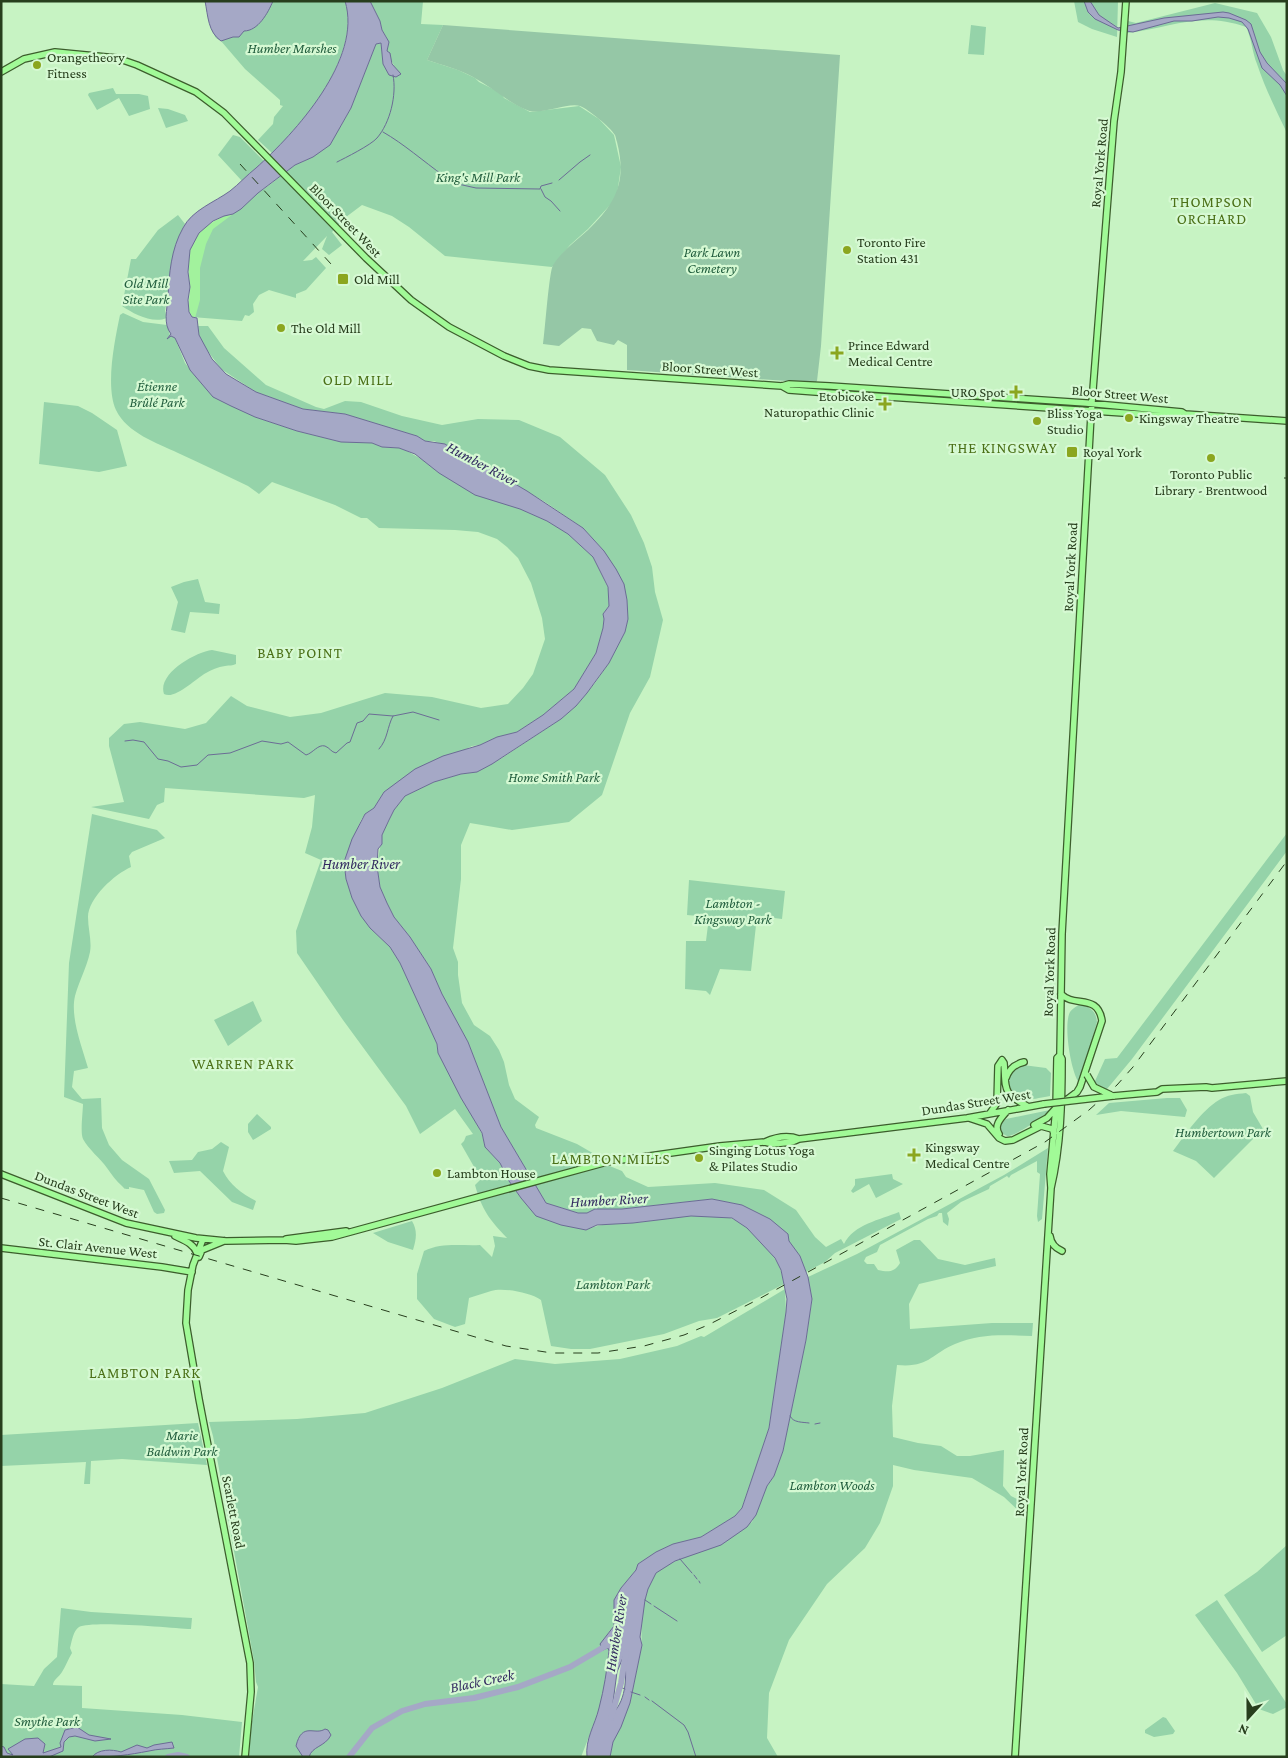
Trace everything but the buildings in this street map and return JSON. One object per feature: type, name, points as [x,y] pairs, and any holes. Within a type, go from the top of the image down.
[{"type":"main road","name":"Royal York Road","points":[[1051,1188],[1060,1118],[1062,934],[1092,407],[1126,1]]},
{"type":"main road","name":"Bloor Street West","points":[[1,72],[24,59],[54,52],[117,58],[142,67],[205,98],[224,112],[393,284],[431,316],[504,356],[529,366],[592,374],[782,386],[789,390],[1182,412],[1185,414],[1287,421]]},
{"type":"main road","points":[[1061,994],[1072,1001],[1091,1003],[1101,1015],[1101,1026],[1086,1075],[1077,1092],[1066,1101]]},
{"type":"main road","points":[[1060,1012],[1064,1005],[1072,1001]]},
{"type":"main road","name":"Royal York Road","points":[[1015,1757],[1049,1228],[1050,1174],[1056,1108],[1057,1058],[1060,1055]]},
{"type":"main road","points":[[990,1114],[997,1104],[998,1066],[1002,1060],[1004,1063],[1006,1089],[1010,1096],[1028,1106]]},
{"type":"main road","points":[[1005,1082],[1009,1071],[1019,1063],[1024,1062]]},
{"type":"main road","points":[[1086,1075],[1094,1087],[1113,1096]]},
{"type":"main road","name":"Dundas Street West","points":[[1,1174],[126,1223],[168,1233],[226,1241],[284,1240],[293,1237],[353,1231],[597,1164],[706,1148],[765,1142],[773,1138],[792,1136],[799,1139],[967,1118],[1028,1106],[1066,1101],[1171,1089],[1206,1086],[1212,1088],[1287,1081]]},
{"type":"main road","points":[[1009,1110],[1001,1118],[997,1128],[1000,1135],[1007,1138],[1013,1137],[1047,1118],[1056,1108]]},
{"type":"main road","points":[[967,1118],[987,1124],[1004,1141],[1014,1140],[1042,1126],[1052,1128],[1054,1134]]},
{"type":"main road","points":[[1047,1258],[1062,1251],[1051,1242],[1049,1228]]},
{"type":"main road","points":[[168,1233],[190,1243],[197,1253]]},
{"type":"main road","name":"Scarlett Road","points":[[203,1239],[197,1253],[188,1290],[186,1323],[250,1663],[251,1688],[245,1757]]},
{"type":"main road","name":"Scarlett Road","points":[[192,1272],[202,1250],[226,1241]]},
{"type":"main road","name":"St. Clair Avenue West","points":[[1,1248],[192,1272]]},
{"type":"green space","name":"Humber Marshes","points":[[205,1],[345,1],[348,21],[345,41],[338,63],[328,84],[300,123],[272,153],[258,140],[273,124],[274,117],[283,106],[280,105],[280,100],[245,69],[221,41],[216,38],[211,29]]},
{"type":"green space","name":"King's Mill Park","points":[[370,1],[423,1],[421,24],[443,25],[427,60],[458,70],[475,78],[501,93],[504,98],[530,112],[579,106],[599,119],[614,135],[621,167],[617,194],[611,204],[570,245],[552,267],[445,256],[392,216],[362,205],[346,217],[332,232],[342,245],[329,255],[322,249],[327,236],[303,261],[312,260],[316,257],[326,268],[306,290],[296,294],[296,298],[269,290],[259,295],[253,304],[254,312],[249,316],[245,315],[242,321],[192,317],[199,233],[268,186],[295,165],[313,157],[341,126],[351,108],[376,44],[381,43],[383,64],[395,68],[387,51],[387,38]]},
{"type":"green space","points":[[1074,1],[1118,1],[1117,37],[1092,29],[1078,22]]},
{"type":"green space","points":[[1215,3],[1257,13],[1271,37],[1287,76],[1287,133],[1255,59],[1246,27],[1214,20],[1186,22],[1127,33],[1128,21],[1136,23]]},
{"type":"green space","name":"Park Lawn Cemetery","points":[[443,25],[840,55],[821,346],[817,381],[815,383],[627,370],[627,345],[618,340],[614,345],[597,341],[591,329],[582,328],[559,346],[543,344],[553,265],[598,220],[617,191],[621,169],[615,136],[599,119],[580,106],[575,105],[539,111],[527,110],[468,74],[427,60]]},
{"type":"green space","points":[[971,25],[986,27],[984,55],[968,54]]},
{"type":"green space","points":[[113,88],[116,94],[148,96],[150,109],[129,116],[119,98],[97,110],[88,95],[89,93]]},
{"type":"green space","points":[[158,108],[168,109],[185,115],[188,121],[166,128]]},
{"type":"green space","points":[[233,135],[240,137],[264,161],[242,181],[218,155]]},
{"type":"green space","name":"Old Mill Site Park","points":[[178,215],[185,224],[176,245],[172,262],[165,311],[167,318],[161,320],[149,319],[122,306],[131,259],[136,259],[158,230]]},
{"type":"green space","points":[[123,313],[143,322],[167,325],[170,335],[175,338],[185,363],[196,377],[255,417],[297,431],[337,441],[372,443],[382,447],[399,448],[407,451],[423,460],[439,473],[547,521],[568,534],[593,557],[608,588],[609,606],[603,614],[603,628],[596,653],[574,689],[543,715],[517,732],[472,746],[384,792],[374,808],[365,814],[361,820],[344,862],[346,879],[352,898],[370,928],[390,947],[400,963],[437,1044],[438,1053],[482,1134],[485,1147],[500,1163],[509,1181],[536,1215],[586,1230],[606,1224],[635,1223],[698,1215],[730,1218],[747,1228],[766,1246],[779,1266],[784,1284],[717,1318],[699,1321],[664,1334],[590,1349],[551,1346],[541,1300],[524,1293],[496,1290],[469,1298],[465,1324],[455,1327],[434,1319],[417,1299],[417,1274],[424,1251],[445,1245],[480,1245],[492,1257],[495,1246],[493,1236],[507,1238],[491,1219],[480,1201],[475,1185],[481,1179],[461,1144],[466,1136],[473,1134],[455,1109],[420,1134],[406,1106],[297,953],[296,931],[321,860],[305,853],[312,827],[315,795],[304,798],[165,788],[164,802],[157,805],[149,819],[91,807],[124,802],[109,746],[109,738],[124,724],[140,722],[185,729],[206,723],[231,696],[247,706],[290,717],[321,713],[385,693],[432,697],[481,708],[508,704],[533,674],[545,639],[542,618],[531,583],[518,558],[497,539],[478,532],[379,528],[367,518],[361,518],[335,505],[272,482],[259,494],[248,486],[152,441],[135,431],[127,425],[116,410],[111,388],[114,349],[120,315]]},
{"type":"green space","name":"Home Smith Park","points":[[198,326],[208,326],[224,348],[266,385],[316,407],[324,409],[345,401],[361,402],[402,416],[442,425],[478,419],[519,420],[560,437],[605,475],[631,515],[644,543],[652,567],[655,592],[663,620],[650,677],[630,713],[602,795],[569,822],[512,830],[470,823],[461,845],[461,879],[453,948],[458,962],[462,1003],[474,1025],[490,1036],[499,1050],[515,1099],[539,1117],[535,1125],[536,1128],[577,1144],[596,1155],[607,1165],[622,1171],[626,1177],[648,1187],[715,1183],[764,1190],[796,1210],[815,1237],[826,1247],[841,1239],[844,1244],[854,1232],[876,1220],[899,1212],[901,1219],[835,1253],[825,1262],[806,1272],[800,1256],[770,1219],[742,1205],[712,1199],[622,1209],[595,1209],[587,1213],[578,1213],[546,1203],[501,1127],[468,1042],[431,969],[394,917],[380,887],[377,866],[382,835],[394,810],[405,796],[434,782],[461,774],[477,772],[502,758],[561,719],[576,706],[609,663],[625,632],[628,619],[627,600],[604,551],[583,528],[545,502],[481,464],[470,461],[458,451],[434,441],[425,441],[417,436],[345,414],[303,409],[256,392],[221,369],[204,346],[199,335]]},
{"type":"green space","points":[[44,402],[78,406],[117,430],[127,466],[99,472],[39,464]]},
{"type":"green space","points":[[198,579],[205,602],[220,604],[219,614],[190,612],[185,633],[171,630],[178,602],[171,587]]},
{"type":"green space","points":[[212,650],[236,655],[236,664],[212,670],[179,692],[169,695],[164,694],[163,686],[166,679],[179,665],[196,655]]},
{"type":"green space","points":[[92,814],[157,830],[165,838],[132,852],[129,856],[131,867],[110,881],[97,895],[89,910],[90,952],[74,1004],[77,1032],[88,1068],[74,1071],[72,1087],[82,1099],[101,1098],[102,1128],[109,1145],[122,1160],[149,1179],[165,1210],[164,1213],[157,1214],[154,1212],[144,1190],[129,1187],[129,1189],[125,1189],[116,1180],[83,1139],[83,1104],[64,1097],[69,963]]},
{"type":"green space","points":[[1287,833],[1287,851],[1132,1059],[1107,1089],[1099,1088],[1092,1082],[1095,1081],[1105,1059],[1117,1058]]},
{"type":"green space","name":"Lambton - Kingsway Park","points":[[689,880],[785,891],[782,919],[757,916],[751,971],[720,969],[710,995],[706,991],[685,989],[686,941],[706,941],[709,917],[687,915]]},
{"type":"green space","points":[[253,1001],[262,1021],[228,1046],[214,1020]]},
{"type":"green space","points":[[1079,1005],[1092,1010],[1097,1022],[1080,1084],[1071,1060],[1067,1027],[1070,1012]]},
{"type":"green space","points":[[1023,1065],[1046,1068],[1051,1073],[1050,1096],[1021,1099],[1012,1091],[1009,1083],[1010,1075]]},
{"type":"green space","name":"Humbertown Park","points":[[1246,1093],[1250,1096],[1253,1112],[1263,1129],[1214,1178],[1196,1161],[1173,1151],[1194,1123],[1213,1104],[1225,1097]]},
{"type":"green space","points":[[1180,1098],[1187,1110],[1185,1117],[1121,1111],[1096,1115],[1109,1103]]},
{"type":"green space","points":[[1050,1110],[1037,1121],[1013,1135],[1006,1136],[1001,1132],[1000,1125],[1006,1119]]},
{"type":"green space","points":[[257,1114],[271,1129],[253,1140],[248,1132],[248,1124]]},
{"type":"green space","points":[[221,1142],[229,1147],[223,1171],[237,1188],[256,1201],[253,1210],[232,1202],[200,1171],[174,1173],[169,1161],[192,1160],[198,1152],[212,1149]]},
{"type":"green space","name":"Lambton Woods","points":[[1048,1148],[1042,1219],[1038,1222],[1040,1174],[1037,1172],[1037,1161],[1011,1175],[1009,1178],[1007,1176],[990,1186],[989,1189],[961,1202],[947,1213],[949,1219],[948,1226],[943,1222],[942,1213],[939,1213],[937,1216],[880,1245],[877,1252],[866,1257],[864,1261],[867,1264],[874,1264],[878,1270],[893,1270],[900,1263],[896,1250],[914,1240],[920,1240],[938,1259],[965,1265],[995,1258],[996,1266],[919,1284],[909,1304],[910,1329],[992,1323],[1033,1323],[1032,1336],[993,1336],[964,1340],[923,1362],[897,1365],[892,1406],[893,1437],[941,1446],[957,1456],[970,1456],[1004,1450],[1003,1486],[1011,1496],[1025,1503],[1026,1518],[1004,1497],[972,1478],[914,1470],[893,1465],[893,1486],[880,1523],[865,1548],[827,1584],[789,1640],[769,1693],[767,1738],[778,1757],[610,1757],[613,1742],[630,1703],[642,1645],[644,1607],[648,1587],[652,1579],[664,1566],[752,1522],[767,1486],[774,1476],[783,1451],[806,1340],[812,1300],[808,1277],[857,1254],[1004,1175]]},
{"type":"green space","points":[[892,1174],[893,1179],[903,1184],[876,1198],[869,1184],[853,1193],[851,1191],[855,1185],[855,1179]]},
{"type":"green space","points":[[412,1221],[416,1236],[413,1250],[388,1242],[373,1233]]},
{"type":"green space","points":[[785,1289],[786,1312],[769,1428],[742,1508],[735,1516],[701,1537],[673,1544],[656,1552],[638,1564],[636,1570],[621,1588],[614,1600],[615,1622],[612,1631],[609,1632],[603,1642],[605,1650],[608,1648],[609,1651],[599,1711],[581,1757],[249,1757],[250,1733],[258,1687],[209,1422],[297,1419],[365,1413],[442,1388],[515,1359],[555,1364],[620,1359],[677,1346],[701,1336],[704,1337]]},
{"type":"green space","name":"Marie Baldwin Park","points":[[198,1423],[207,1465],[122,1459],[91,1461],[90,1484],[84,1484],[86,1462],[1,1466],[1,1435]]},
{"type":"green space","points":[[1287,1545],[1287,1635],[1262,1652],[1224,1595],[1257,1572]]},
{"type":"green space","points":[[1217,1600],[1287,1704],[1287,1707],[1273,1714],[1259,1709],[1237,1673],[1195,1615]]},
{"type":"green space","name":"Smythe Park","points":[[61,1608],[91,1612],[192,1618],[191,1629],[115,1624],[79,1627],[72,1639],[70,1648],[72,1653],[53,1685],[82,1686],[82,1708],[182,1715],[242,1722],[239,1757],[1,1757],[1,1684],[34,1686],[44,1669],[57,1657]]},
{"type":"green space","points":[[1163,1717],[1166,1718],[1175,1731],[1173,1734],[1154,1737],[1145,1733],[1145,1730]]},
{"type":"sand","points":[[233,214],[213,229],[206,244],[200,268],[200,300],[195,318],[192,317],[189,306],[188,264],[193,244],[196,237],[212,222]]},
{"type":"water","points":[[205,1],[273,1],[258,25],[244,31],[239,37],[221,41],[211,28]]},
{"type":"water","points":[[345,1],[370,1],[389,42],[387,51],[390,53],[392,64],[401,74],[396,77],[389,75],[383,64],[381,43],[376,44],[351,108],[330,145],[313,157],[295,165],[258,193],[241,209],[213,221],[199,233],[190,250],[188,300],[189,312],[192,317],[197,318],[199,335],[212,359],[226,374],[256,392],[303,409],[345,414],[417,436],[425,441],[445,444],[470,461],[481,464],[527,491],[583,528],[604,551],[624,584],[628,619],[625,632],[609,663],[576,706],[561,719],[477,772],[461,774],[434,782],[405,796],[394,810],[382,835],[382,844],[378,849],[377,866],[380,887],[394,917],[431,969],[468,1042],[501,1127],[546,1203],[578,1213],[587,1213],[595,1209],[622,1209],[712,1199],[742,1205],[770,1219],[788,1234],[789,1241],[800,1256],[808,1277],[812,1299],[806,1340],[783,1451],[774,1476],[767,1486],[756,1515],[747,1527],[721,1545],[675,1561],[656,1573],[645,1600],[640,1637],[642,1645],[630,1703],[613,1742],[610,1757],[587,1757],[587,1750],[601,1701],[609,1651],[608,1648],[603,1650],[600,1644],[614,1626],[614,1600],[636,1570],[638,1564],[673,1544],[701,1537],[735,1516],[742,1508],[769,1428],[787,1299],[781,1270],[775,1258],[747,1228],[732,1218],[691,1216],[597,1225],[586,1230],[561,1225],[536,1216],[509,1181],[500,1163],[485,1147],[482,1133],[461,1098],[438,1053],[437,1044],[400,963],[390,947],[370,928],[361,916],[352,898],[346,879],[344,862],[352,839],[365,814],[374,808],[384,792],[415,769],[443,756],[517,732],[543,715],[574,689],[596,653],[603,628],[603,614],[609,606],[608,587],[593,557],[568,534],[547,521],[520,509],[475,495],[439,473],[415,454],[399,448],[382,447],[372,443],[341,442],[297,431],[255,417],[231,406],[213,397],[190,370],[175,338],[171,336],[167,339],[171,334],[167,326],[166,316],[170,271],[173,253],[183,228],[198,211],[230,191],[256,168],[306,115],[322,93],[335,70],[344,47],[348,23]],"holes":[[[624,1655],[625,1686],[621,1701],[613,1713],[617,1672]]]},
{"type":"water","points":[[1084,1],[1090,1],[1099,15],[1118,28],[1164,18],[1223,12],[1246,20],[1251,24],[1260,52],[1267,63],[1287,84],[1287,96],[1280,85],[1262,68],[1248,29],[1242,22],[1218,17],[1192,21],[1174,21],[1133,32],[1118,30],[1095,19],[1088,12]]},
{"type":"water","points":[[77,1727],[89,1735],[111,1739],[95,1741],[75,1736],[69,1737],[64,1742],[63,1751],[49,1757],[4,1757],[1,1755],[1,1746],[4,1747],[7,1753],[13,1755],[8,1749],[25,1739],[38,1738],[45,1744],[43,1753],[61,1747],[60,1743],[65,1730]]},
{"type":"water","points":[[325,1729],[331,1735],[328,1739],[313,1751],[309,1757],[303,1757],[296,1746],[302,1734],[305,1731],[321,1731]]},
{"type":"water","points":[[172,1742],[174,1748],[107,1757],[92,1757],[101,1751],[114,1750],[121,1752],[137,1745],[147,1748]]},
{"type":"waterway","points":[[337,162],[369,144],[382,132],[389,117],[393,100],[393,75]]},
{"type":"waterway","points":[[383,132],[444,176]]},
{"type":"waterway","points":[[559,180],[590,155]]},
{"type":"waterway","points":[[458,184],[476,188],[540,189],[541,186],[552,183]]},
{"type":"waterway","points":[[541,189],[545,197],[560,211]]},
{"type":"waterway","points":[[125,741],[144,742],[158,759],[181,767],[197,765],[208,755],[230,753],[262,741],[281,744],[288,742],[306,755],[322,746],[336,753],[350,742],[357,723],[363,721],[369,714],[393,716],[413,712],[439,720]]},
{"type":"waterway","points":[[379,749],[393,716]]},
{"type":"waterway","points":[[790,1416],[796,1421],[809,1423]]},
{"type":"waterway","points":[[815,1424],[820,1423]]},
{"type":"waterway","points":[[680,1559],[692,1573]]},
{"type":"waterway","points":[[694,1575],[697,1579]]},
{"type":"waterway","points":[[645,1600],[651,1604]]},
{"type":"waterway","points":[[654,1606],[677,1621]]},
{"type":"waterway","name":"Black Creek","points":[[349,1757],[372,1728],[402,1711],[425,1704],[474,1698],[518,1687],[570,1667],[609,1644]]},
{"type":"waterway","name":"Humber River","points":[[611,1718],[621,1683],[626,1652]]},
{"type":"waterway","name":"Humber River","points":[[620,1687],[625,1689]]},
{"type":"waterway","points":[[631,1692],[640,1695]]},
{"type":"waterway","points":[[645,1697],[649,1700]]},
{"type":"waterway","points":[[652,1701],[684,1725],[696,1757]]},
{"type":"waterway","name":"Black Creek","points":[[168,1757],[178,1755],[187,1757]]},
{"type":"railway","points":[[240,164],[331,264]]},
{"type":"railway","points":[[1,1198],[506,1346],[552,1353],[598,1353],[644,1346],[684,1335],[757,1300],[1045,1142],[1089,1110],[1117,1085],[1133,1067],[1287,861]]},
{"type":"place","name":"Orangetheory Fitness","points":[[37,65]]},
{"type":"place","name":"Toronto Fire Station 431","points":[[847,250]]},
{"type":"place","name":"Old Mill","points":[[343,279]]},
{"type":"place","name":"The Old Mill","points":[[281,328]]},
{"type":"place","name":"Prince Edward Medical Centre","points":[[837,353]]},
{"type":"place","name":"URO Spot","points":[[1016,392]]},
{"type":"place","name":"Etobicoke Naturopathic Clinic","points":[[885,404]]},
{"type":"place","name":"Kingsway Theatre","points":[[1129,418]]},
{"type":"place","name":"Bliss Yoga Studio","points":[[1037,421]]},
{"type":"place","name":"Royal York","points":[[1072,452]]},
{"type":"place","name":"Toronto Public Library - Brentwood","points":[[1211,458]]},
{"type":"place","name":"Kingsway Medical Centre","points":[[914,1155]]},
{"type":"place","name":"Singing Lotus Yoga & Pilates Studio","points":[[699,1158]]},
{"type":"place","name":"Lambton House","points":[[437,1173]]},
{"type":"district","name":"THOMPSON ORCHARD","points":[[1212,210]]},
{"type":"district","name":"OLD MILL","points":[[358,380]]},
{"type":"district","name":"THE KINGSWAY","points":[[1003,448]]},
{"type":"district","name":"BABY POINT","points":[[300,653]]},
{"type":"district","name":"WARREN PARK","points":[[243,1064]]},
{"type":"district","name":"LAMBTON MILLS","points":[[611,1159]]},
{"type":"district","name":"LAMBTON PARK","points":[[145,1373]]},
{"type":"park label","name":"Étienne Brûlé Park","points":[[157,394]]},
{"type":"park label","name":"Lambton Park","points":[[613,1284]]}]
